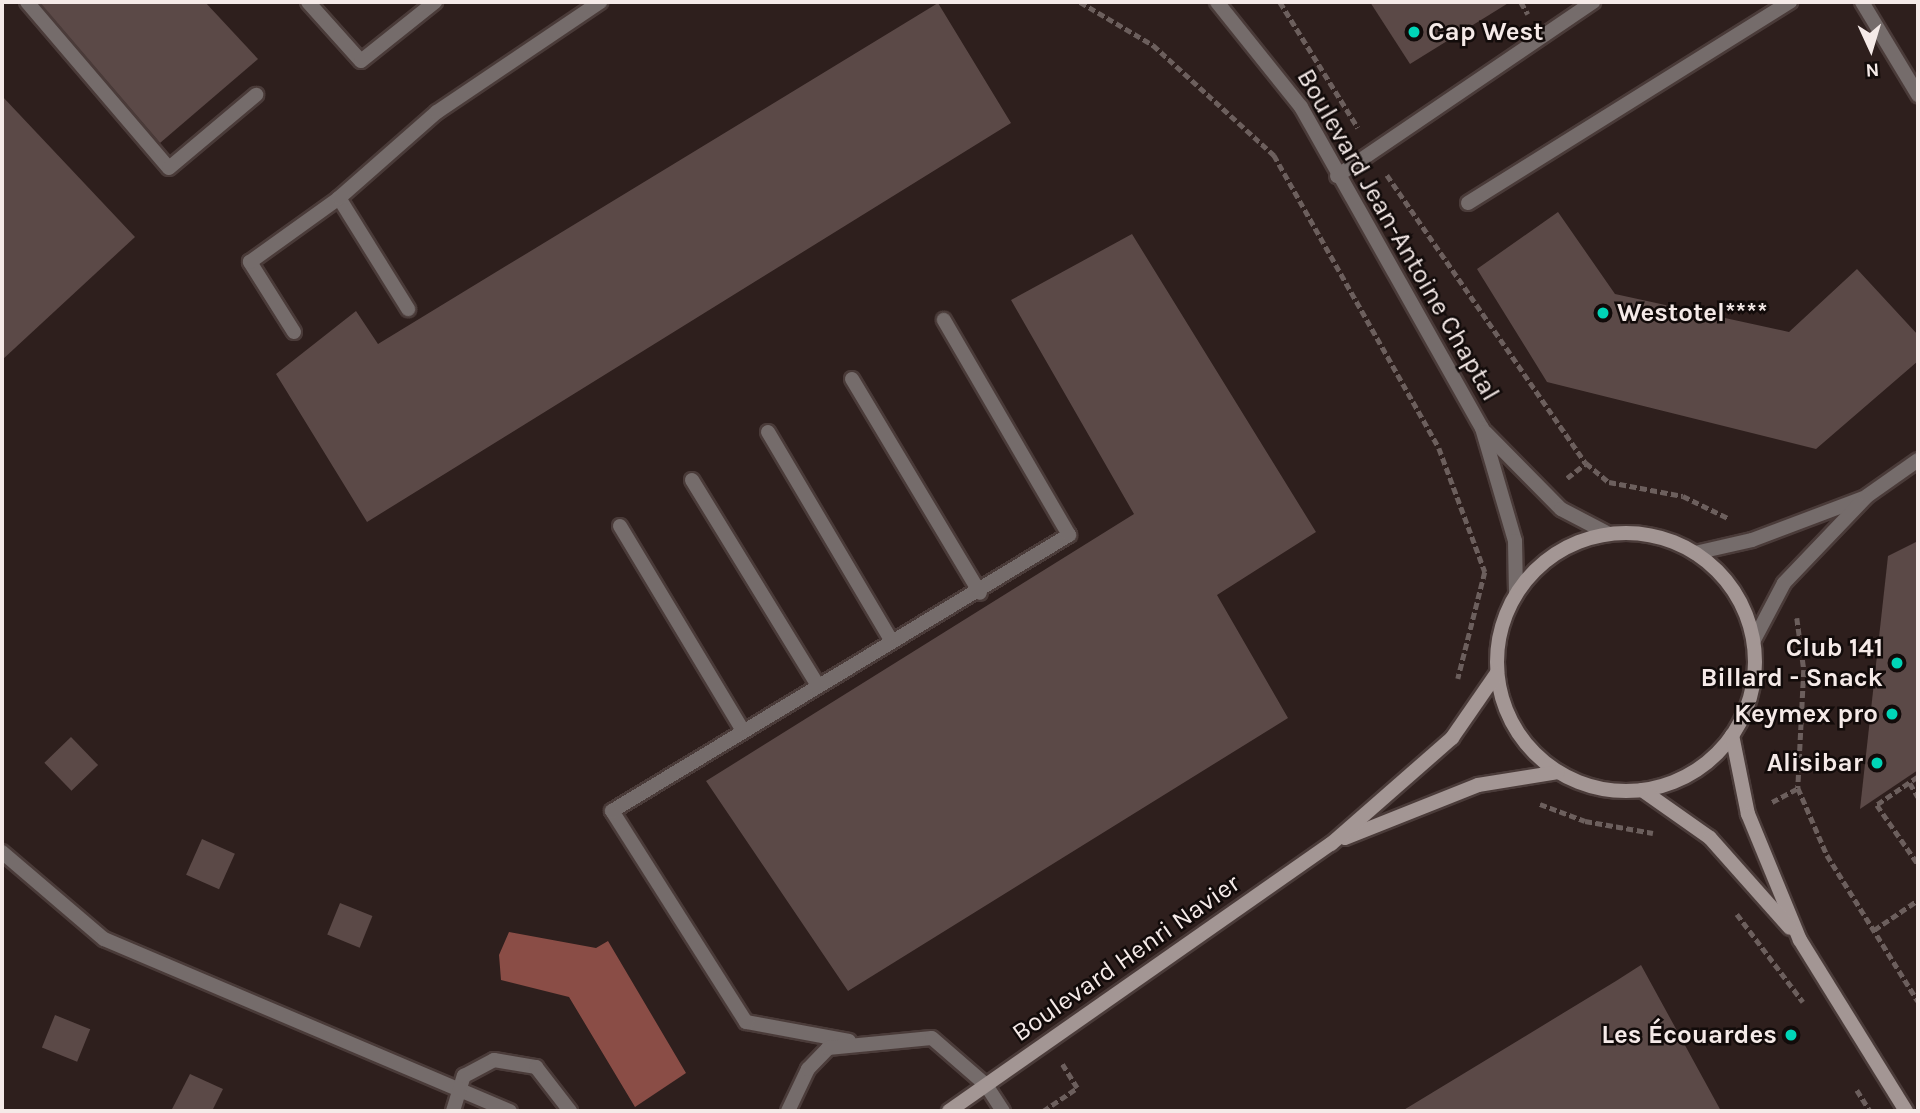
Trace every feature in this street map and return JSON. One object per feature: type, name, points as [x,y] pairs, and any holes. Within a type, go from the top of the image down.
[{"type":"main road","points":[[1609,534],[1668,540],[1695,553],[1733,590],[1754,640],[1752,690],[1732,735],[1693,772],[1642,790],[1598,788],[1558,772],[1516,729],[1497,673],[1504,619],[1516,594],[1541,565],[1572,545],[1609,534]]},
{"type":"main road","name":"Boulevard Henri Navier","points":[[949,1111],[1331,844],[1452,738],[1497,673]]},
{"type":"main road","points":[[1732,735],[1748,814],[1800,940],[1906,1111]]},
{"type":"main road","name":"Boulevard Henri Navier","points":[[1331,844],[1478,785],[1558,772]]},
{"type":"main road","points":[[1642,790],[1710,838],[1800,940]]},
{"type":"street","points":[[27,2],[169,168],[256,95]]},
{"type":"street","points":[[308,2],[361,61],[435,2]]},
{"type":"street","points":[[294,332],[250,262],[339,198],[437,112],[600,2]]},
{"type":"street","name":"Boulevard Jean-Antoine Chaptal","points":[[1217,2],[1301,107],[1337,176],[1482,429],[1515,541],[1516,594]]},
{"type":"street","points":[[1337,176],[1593,2]]},
{"type":"street","points":[[1468,203],[1790,2]]},
{"type":"street","points":[[1862,2],[1918,95]]},
{"type":"street","points":[[339,198],[408,309]]},
{"type":"street","points":[[944,320],[1069,535],[980,593],[891,640],[612,811],[746,1022],[849,1041],[932,1038],[986,1085],[1003,1111]]},
{"type":"street","points":[[852,379],[980,593]]},
{"type":"street","name":"Boulevard Jean-Antoine Chaptal","points":[[1482,429],[1561,509],[1609,534]]},
{"type":"street","points":[[768,432],[891,640]]},
{"type":"street","points":[[1754,640],[1784,583],[1867,496],[1918,460]]},
{"type":"street","points":[[692,480],[817,684]]},
{"type":"street","points":[[1695,553],[1752,540],[1867,496]]},
{"type":"street","points":[[620,526],[743,731]]},
{"type":"street","points":[[2,852],[104,939],[510,1111]]},
{"type":"street","points":[[788,1111],[808,1069],[828,1048],[849,1041]]},
{"type":"street","points":[[453,1111],[457,1089],[476,1065],[516,1060],[536,1067],[570,1111]]},
{"type":"path","points":[[1080,2],[1153,45],[1274,155],[1439,448],[1485,572],[1454,690]]},
{"type":"path","points":[[1280,2],[1373,153],[1586,463],[1609,482],[1704,505],[1752,540]]},
{"type":"path","points":[[1784,583],[1794,604],[1804,670],[1798,788],[1827,855],[1918,1001]]},
{"type":"path","points":[[1918,777],[1877,805],[1918,864]]},
{"type":"path","points":[[1910,783],[1918,797]]},
{"type":"path","points":[[1748,814],[1798,788]]},
{"type":"path","points":[[1531,802],[1586,821],[1659,835]]},
{"type":"path","points":[[1874,930],[1918,900]]},
{"type":"path","points":[[1728,903],[1807,1007]]},
{"type":"path","points":[[1044,1111],[1077,1087],[1047,1044]]},
{"type":"path","points":[[1053,1073],[1074,1058]]},
{"type":"path","points":[[1849,1076],[1870,1111]]},
{"type":"shaded area","points":[[509,932],[596,948],[608,941],[686,1073],[635,1107],[569,997],[501,980],[499,955]]},
{"type":"building","points":[[39,2],[205,2],[258,59],[160,143]]},
{"type":"building","name":"Cap West","points":[[1370,2],[1510,2],[1410,64]]},
{"type":"building","points":[[938,3],[1011,123],[367,522],[276,374],[356,311],[378,344]]},
{"type":"building","points":[[2,96],[135,237],[2,360]]},
{"type":"building","name":"Westotel****","points":[[1558,212],[1615,294],[1789,332],[1857,269],[1918,335],[1918,361],[1816,449],[1547,382],[1477,269]]},
{"type":"building","points":[[1132,234],[1316,532],[1217,595],[1288,718],[848,991],[706,781],[1134,514],[1011,300]]},
{"type":"building","name":"Club 141 Billard - Snack","points":[[1918,541],[1918,770],[1860,809],[1888,556]]},
{"type":"building","points":[[71,737],[98,765],[71,791],[44,763]]},
{"type":"building","points":[[202,839],[235,854],[219,889],[186,875]]},
{"type":"building","points":[[340,903],[372,916],[360,948],[327,935]]},
{"type":"building","points":[[1641,965],[1721,1111],[1402,1111],[1616,981]]},
{"type":"building","points":[[55,1015],[90,1029],[77,1062],[42,1047]]},
{"type":"building","points":[[190,1074],[223,1089],[212,1111],[171,1111]]},
{"type":"place","name":"Cap West","points":[[1414,32]]},
{"type":"place","name":"Westotel****","points":[[1603,313]]},
{"type":"place","name":"Club 141 Billard - Snack","points":[[1897,663]]},
{"type":"place","name":"Keymex pro","points":[[1892,714]]},
{"type":"place","name":"Alisibar","points":[[1877,763]]},
{"type":"place","name":"Les Écouardes","points":[[1791,1035]]}]
